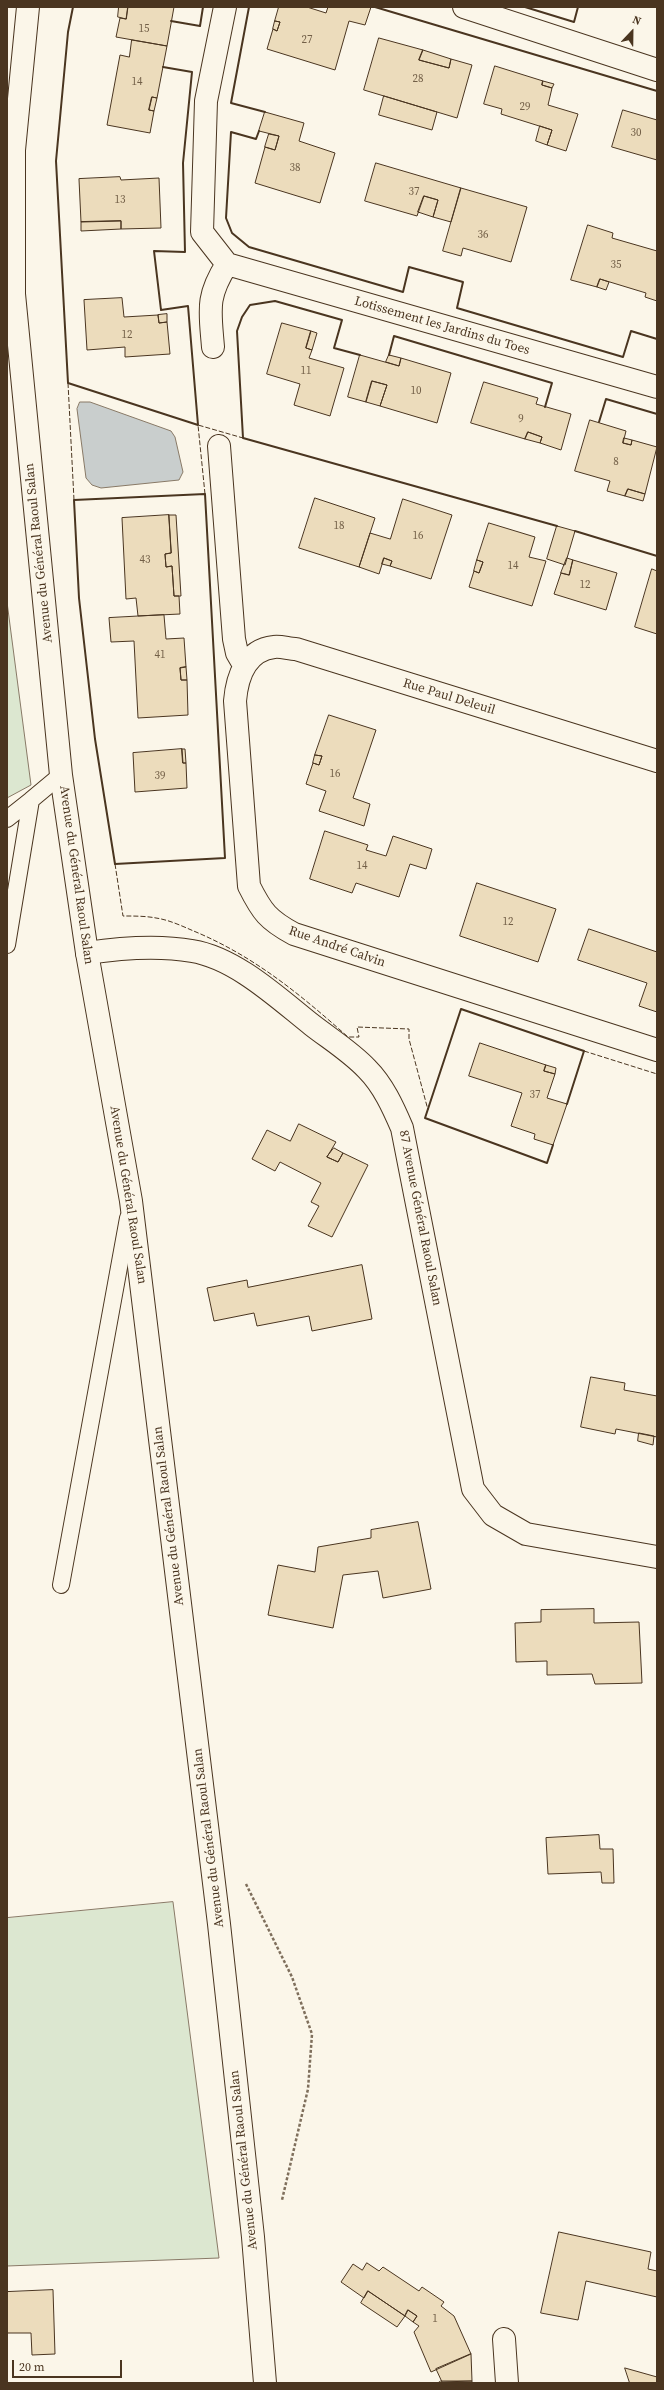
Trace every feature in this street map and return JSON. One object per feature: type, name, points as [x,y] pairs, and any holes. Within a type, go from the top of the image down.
[{"type":"street","name":"Avenue du Général Raoul Salan","points":[[28,7],[14,150],[14,294],[61,775],[87,953],[131,1201],[219,1924],[253,2237],[265,2383]]},
{"type":"street","points":[[213,347],[209,306],[216,283],[227,264],[202,232],[206,101],[225,7]]},
{"type":"street","points":[[464,7],[657,70]]},
{"type":"street","name":"Lotissement les Jardins du Toes","points":[[227,264],[657,387]]},
{"type":"street","points":[[219,446],[234,639],[237,652],[244,665]]},
{"type":"street","name":"Rue Paul Deleuil","points":[[244,665],[259,652],[274,647],[296,650],[657,760]]},
{"type":"street","name":"Rue André Calvin","points":[[244,665],[237,682],[235,701],[249,886],[260,908],[274,923],[294,934],[657,1050]]},
{"type":"street","name":"87 Avenue Général Raoul Salan","points":[[87,953],[113,949],[166,949],[193,951],[219,960],[251,977],[367,1069],[387,1096],[402,1128],[473,1489],[493,1515],[526,1534],[657,1557]]},
{"type":"street","points":[[504,2339],[507,2383]]},
{"type":"lane","points":[[7,819],[61,775]]},
{"type":"lane","points":[[7,946],[31,800]]},
{"type":"lane","points":[[61,1585],[131,1201]]},
{"type":"green space","points":[[7,602],[31,785],[7,798]]},
{"type":"green space","points":[[173,1902],[219,2258],[7,2266],[7,1918]]},
{"type":"shaded area","points":[[80,402],[90,402],[171,431],[175,437],[183,472],[179,480],[101,488],[92,485],[86,478],[77,409]]},
{"type":"building","points":[[119,7],[128,7],[126,19],[118,17]]},
{"type":"building","points":[[128,7],[174,7],[167,46],[116,37],[120,18],[126,19]]},
{"type":"building","points":[[279,7],[307,7],[326,13],[328,7],[371,7],[365,25],[349,21],[335,70],[267,49],[273,29],[277,31],[280,22],[275,21]]},
{"type":"building","points":[[275,21],[280,22],[277,31],[273,29]]},
{"type":"building","points":[[379,38],[423,50],[419,60],[449,68],[451,59],[472,65],[457,118],[364,90]]},
{"type":"building","points":[[132,40],[167,46],[157,98],[152,97],[149,110],[154,111],[150,133],[107,125],[120,55],[129,57]]},
{"type":"building","points":[[423,50],[451,59],[449,68],[419,60]]},
{"type":"building","points":[[495,66],[543,81],[542,85],[552,88],[548,105],[578,114],[566,151],[547,145],[552,130],[501,114],[502,109],[484,104]]},
{"type":"building","points":[[543,81],[554,84],[552,88],[542,85]]},
{"type":"building","points":[[384,96],[437,112],[432,130],[379,115]]},
{"type":"building","points":[[152,97],[157,98],[154,111],[149,110]]},
{"type":"building","points":[[623,110],[657,120],[657,160],[612,147]]},
{"type":"building","points":[[265,112],[304,123],[299,141],[335,153],[320,203],[255,183],[265,147],[275,150],[279,136],[259,131]]},
{"type":"building","points":[[540,126],[552,130],[547,145],[536,141]]},
{"type":"building","points":[[269,134],[279,136],[275,150],[265,147]]},
{"type":"building","points":[[376,163],[461,188],[451,222],[433,217],[438,200],[424,196],[417,216],[365,201]]},
{"type":"building","points":[[120,177],[121,180],[159,178],[161,228],[121,229],[121,221],[81,222],[79,179]]},
{"type":"building","points":[[461,188],[527,207],[511,262],[463,248],[461,256],[443,251]]},
{"type":"building","points":[[424,196],[438,200],[433,217],[418,212]]},
{"type":"building","points":[[121,221],[121,229],[81,231],[81,222]]},
{"type":"building","points":[[588,225],[613,233],[612,238],[657,251],[657,301],[645,297],[646,293],[600,279],[597,287],[571,280]]},
{"type":"building","points":[[600,279],[609,282],[606,290],[597,287]]},
{"type":"building","points":[[122,298],[124,317],[158,315],[159,323],[167,322],[170,354],[125,357],[125,347],[87,350],[84,300]]},
{"type":"building","points":[[167,314],[167,322],[159,323],[158,315]]},
{"type":"building","points":[[282,323],[311,331],[306,348],[312,350],[309,358],[344,368],[330,416],[294,405],[300,384],[267,374]]},
{"type":"building","points":[[311,331],[317,333],[312,350],[306,348]]},
{"type":"building","points":[[360,355],[399,366],[401,358],[451,373],[437,423],[380,406],[387,385],[372,381],[366,402],[348,397]]},
{"type":"building","points":[[389,355],[401,358],[399,366],[386,362]]},
{"type":"building","points":[[372,381],[387,385],[380,406],[366,402]]},
{"type":"building","points":[[484,382],[538,398],[536,404],[571,414],[561,450],[540,443],[542,437],[528,432],[525,439],[471,423]]},
{"type":"building","points":[[590,420],[626,431],[623,443],[631,445],[632,440],[657,447],[645,494],[628,489],[625,496],[607,491],[610,481],[575,471]]},
{"type":"building","points":[[528,432],[542,437],[540,443],[525,439]]},
{"type":"building","points":[[624,438],[632,440],[631,445],[623,443]]},
{"type":"building","points":[[628,489],[645,494],[643,501],[625,496]]},
{"type":"building","points":[[315,498],[375,518],[359,567],[299,548]]},
{"type":"building","points":[[403,499],[452,515],[431,579],[390,566],[392,561],[384,558],[379,574],[359,567],[370,533],[390,539]]},
{"type":"building","points":[[169,515],[171,553],[165,554],[166,567],[172,566],[174,596],[179,596],[180,614],[138,616],[136,598],[126,599],[122,518]]},
{"type":"building","points":[[169,515],[176,515],[181,596],[174,596],[172,566],[166,567],[165,554],[171,553]]},
{"type":"building","points":[[489,523],[535,537],[529,557],[546,561],[532,606],[469,587],[474,571],[479,573],[483,562],[477,560]]},
{"type":"building","points":[[557,526],[575,531],[565,565],[547,559]]},
{"type":"building","points":[[384,558],[392,561],[390,566],[382,564]]},
{"type":"building","points":[[567,558],[573,560],[569,575],[561,573]]},
{"type":"building","points":[[477,560],[483,562],[479,573],[474,571]]},
{"type":"building","points":[[573,560],[617,573],[606,610],[554,594],[561,573],[569,575]]},
{"type":"building","points":[[652,569],[657,571],[657,634],[635,627]]},
{"type":"building","points":[[164,615],[166,639],[184,638],[186,667],[180,668],[181,680],[187,680],[188,715],[138,718],[134,641],[111,642],[109,618]]},
{"type":"building","points":[[186,667],[187,680],[181,680],[180,668]]},
{"type":"building","points":[[329,715],[376,730],[353,798],[370,804],[364,826],[319,811],[326,791],[306,784],[313,763],[319,765],[322,756],[315,755]]},
{"type":"building","points":[[182,749],[185,749],[186,763],[183,763]]},
{"type":"building","points":[[182,749],[183,763],[186,763],[187,788],[135,792],[133,753]]},
{"type":"building","points":[[315,755],[322,756],[319,765],[313,763]]},
{"type":"building","points":[[325,831],[368,845],[366,850],[386,856],[393,836],[432,849],[426,869],[410,864],[399,897],[356,883],[352,893],[310,879]]},
{"type":"building","points":[[477,883],[556,909],[538,962],[460,936]]},
{"type":"building","points":[[589,929],[657,952],[657,1012],[639,1006],[647,983],[578,960]]},
{"type":"building","points":[[480,1043],[546,1065],[544,1071],[555,1074],[547,1098],[567,1104],[553,1145],[534,1139],[535,1134],[511,1126],[522,1093],[469,1076]]},
{"type":"building","points":[[546,1065],[556,1068],[555,1074],[544,1071]]},
{"type":"building","points":[[299,1124],[336,1142],[327,1157],[338,1162],[343,1153],[368,1165],[332,1237],[308,1226],[319,1206],[311,1202],[321,1183],[280,1162],[275,1171],[252,1159],[267,1130],[290,1141]]},
{"type":"building","points":[[334,1148],[343,1153],[338,1162],[327,1157]]},
{"type":"building","points":[[362,1265],[372,1319],[312,1331],[309,1316],[257,1326],[254,1313],[214,1321],[207,1288],[247,1280],[248,1287]]},
{"type":"building","points":[[591,1377],[625,1383],[624,1390],[657,1396],[657,1437],[616,1429],[615,1434],[581,1427]]},
{"type":"building","points":[[639,1433],[654,1436],[653,1445],[638,1441]]},
{"type":"building","points":[[418,1522],[431,1589],[383,1598],[378,1571],[343,1575],[333,1628],[268,1615],[278,1565],[315,1572],[318,1547],[371,1538],[371,1530]]},
{"type":"building","points":[[594,1609],[594,1623],[639,1622],[642,1683],[595,1684],[592,1674],[547,1675],[547,1661],[516,1662],[515,1623],[541,1622],[541,1610]]},
{"type":"building","points":[[599,1835],[600,1849],[613,1849],[614,1883],[602,1883],[601,1872],[548,1874],[546,1838]]},
{"type":"building","points":[[559,2232],[651,2252],[648,2269],[657,2271],[657,2297],[586,2281],[578,2320],[541,2313]]},
{"type":"building","points":[[367,2263],[379,2271],[383,2267],[419,2291],[422,2287],[444,2302],[441,2306],[454,2316],[471,2354],[431,2372],[414,2332],[419,2326],[413,2322],[417,2316],[408,2310],[405,2316],[368,2291],[364,2298],[341,2282],[353,2264],[362,2270]]},
{"type":"building","points":[[53,2290],[55,2354],[32,2355],[31,2333],[7,2333],[7,2292]]},
{"type":"building","points":[[368,2291],[405,2316],[397,2327],[361,2303]]},
{"type":"building","points":[[408,2310],[417,2316],[413,2322],[405,2316]]},
{"type":"building","points":[[471,2354],[472,2381],[442,2382],[436,2369]]},
{"type":"building","points":[[625,2368],[657,2377],[657,2383],[630,2383]]},
{"type":"building","points":[[441,2381],[472,2381],[472,2383],[438,2383]]},
{"type":"fence","points":[[68,383],[74,500]]},
{"type":"fence","points":[[205,494],[198,425],[243,438]]},
{"type":"fence","points":[[115,864],[123,916],[148,917],[166,920],[218,942],[258,965],[276,978],[313,1006],[348,1037],[359,1037],[357,1027],[409,1029],[409,1039],[428,1110]]},
{"type":"fence","points":[[584,1051],[657,1074]]},
{"type":"wall","points":[[73,7],[68,32],[56,161],[68,383],[198,425],[188,306],[161,310],[154,251],[185,252],[183,163],[192,72],[163,67]]},
{"type":"wall","points":[[171,21],[200,26],[203,7]]},
{"type":"wall","points":[[249,7],[231,103],[265,112]]},
{"type":"wall","points":[[375,7],[657,91]]},
{"type":"wall","points":[[525,7],[574,22],[578,7]]},
{"type":"wall","points":[[259,131],[256,139],[231,132],[226,218],[232,233],[249,247],[403,292],[409,267],[463,282],[457,308],[623,357],[631,331],[657,339]]},
{"type":"wall","points":[[360,355],[334,348],[342,320],[275,301],[250,305],[242,317],[237,331],[243,438],[557,526]]},
{"type":"wall","points":[[389,355],[394,336],[552,383],[545,407]]},
{"type":"wall","points":[[599,422],[606,399],[657,414]]},
{"type":"wall","points":[[205,494],[225,858],[115,864],[95,739],[79,598],[74,500],[205,494]]},
{"type":"wall","points":[[575,531],[657,556]]},
{"type":"wall","points":[[553,1145],[547,1163],[425,1118],[461,1009],[584,1051],[567,1104]]}]
